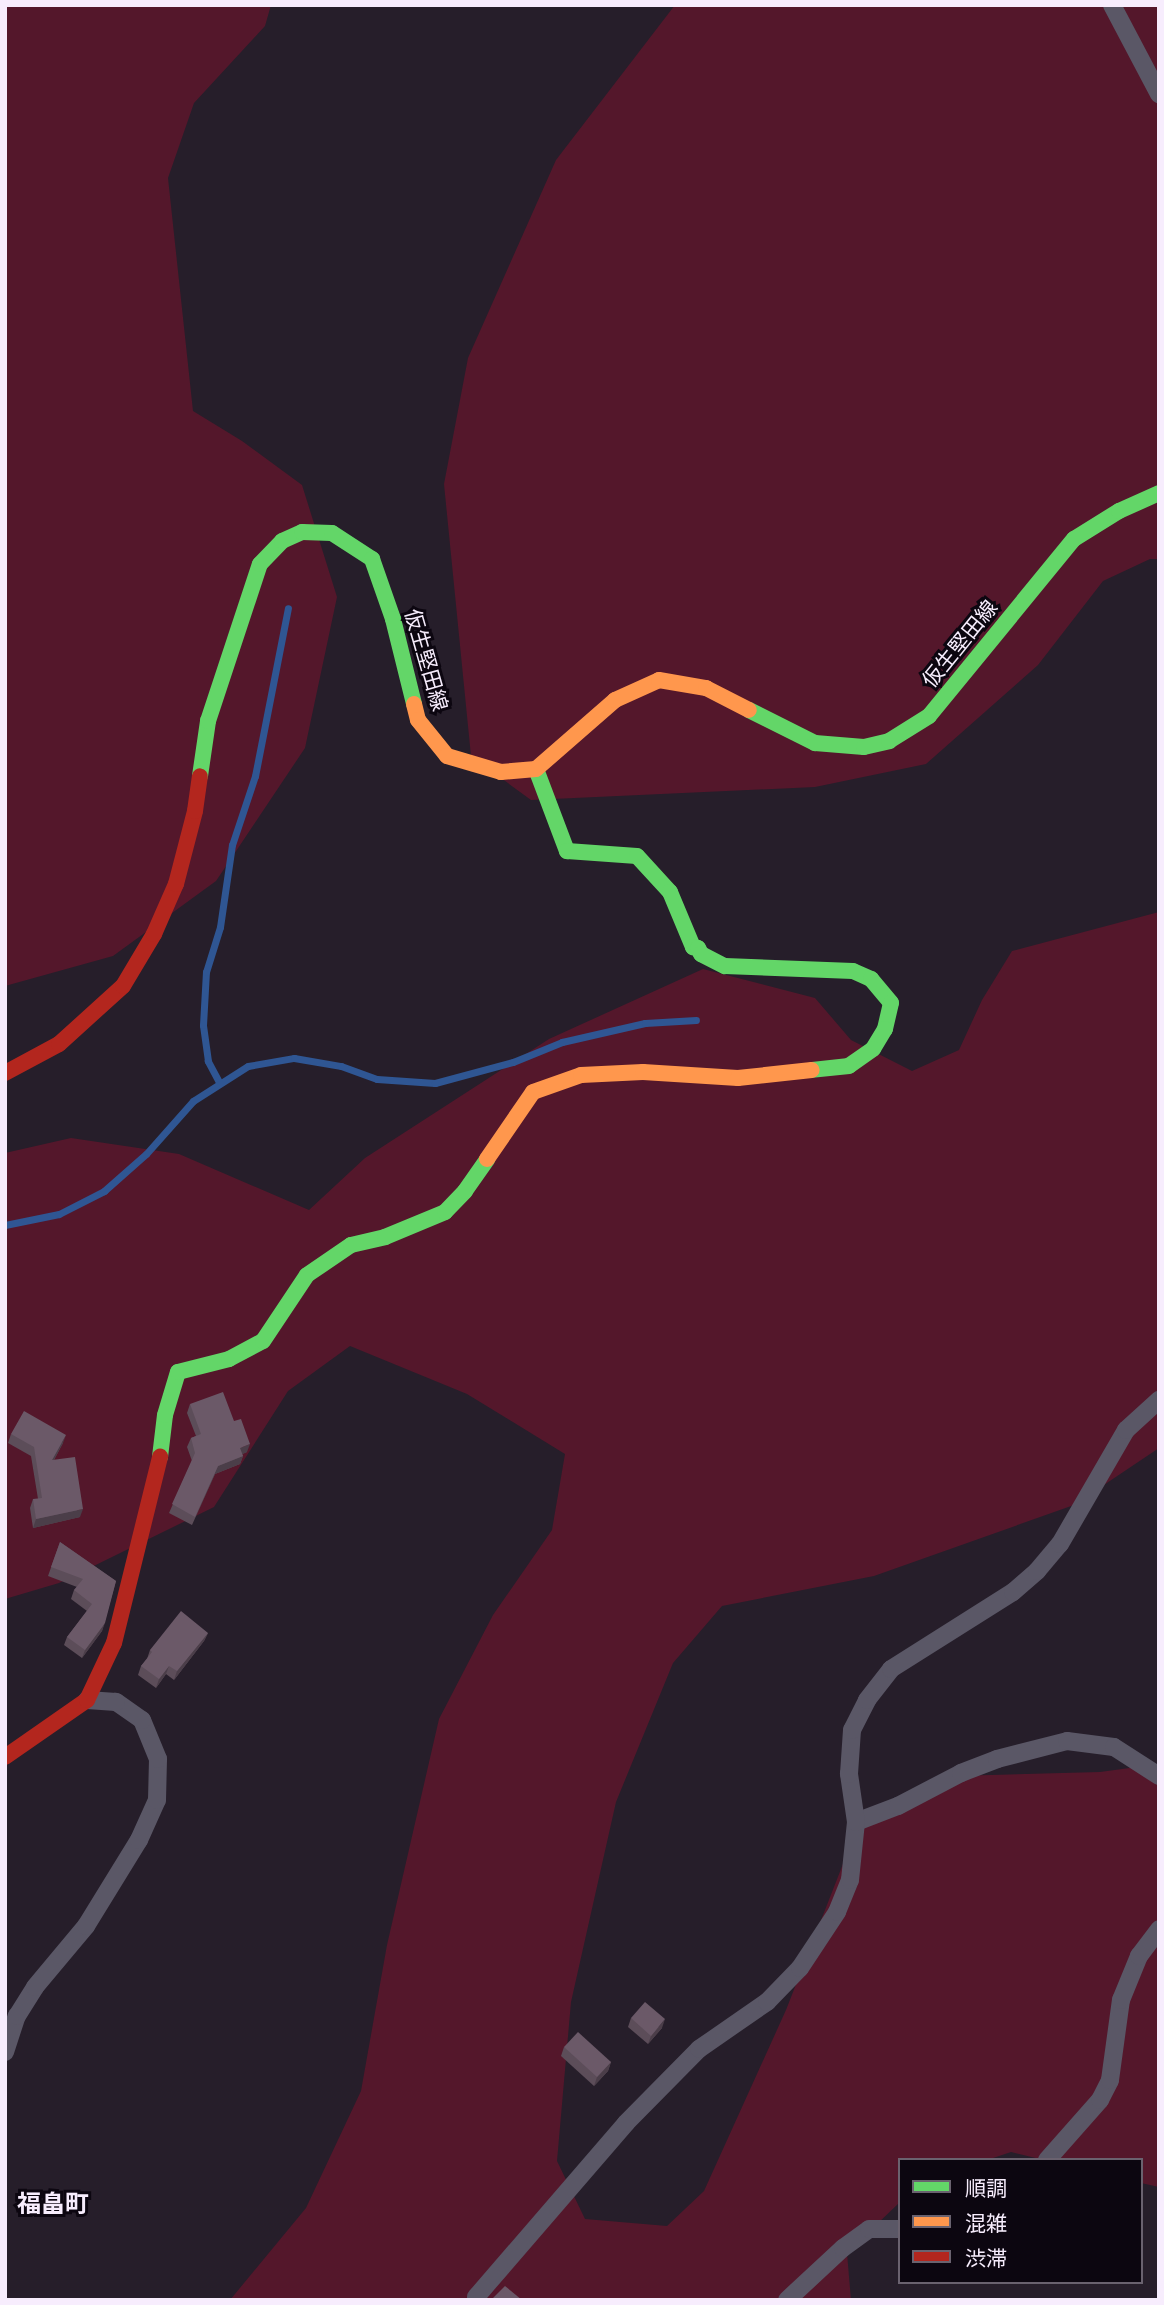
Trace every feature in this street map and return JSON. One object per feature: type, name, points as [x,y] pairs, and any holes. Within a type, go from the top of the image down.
[{"type":"main road","name":"仮生堅田線","points":[[5,1073],[59,1044],[122,986],[154,934],[176,884],[195,811],[208,721],[260,564],[282,541],[302,532],[332,533],[372,559],[393,619],[418,720],[447,756],[501,772],[536,769],[615,700],[659,680],[706,688],[816,743],[864,747],[889,741],[929,716],[1074,539],[1119,512],[1159,494]]},
{"type":"main road","points":[[5,1757],[87,1700],[114,1643],[130,1590],[159,1468],[165,1415],[178,1372],[229,1359],[263,1341],[307,1275],[351,1245],[385,1237],[444,1212],[465,1191],[533,1092],[581,1075],[643,1072],[738,1078],[849,1066],[873,1049],[884,1029],[891,1003],[872,979],[853,971],[725,966],[701,954],[698,948],[693,947],[670,892],[638,856],[567,851],[536,769]]},
{"type":"street","points":[[1112,5],[1159,94]]},
{"type":"street","points":[[477,2297],[626,2123],[699,2049],[767,2003],[800,1968],[837,1912],[850,1880],[856,1822],[849,1774],[852,1730],[867,1700],[891,1669],[1013,1592],[1037,1571],[1060,1544],[1126,1430],[1159,1400]]},
{"type":"street","points":[[5,2052],[23,2006],[65,1947],[86,1926],[139,1840],[157,1800],[158,1759],[142,1720],[116,1702],[87,1700]]},
{"type":"street","points":[[856,1822],[898,1806],[961,1773],[997,1759],[1067,1741],[1114,1746],[1159,1776]]},
{"type":"street","points":[[1049,2158],[1100,2100],[1110,2080],[1121,2000],[1139,1956],[1159,1929]]},
{"type":"street","points":[[787,2300],[843,2248],[869,2229],[898,2229]]},
{"type":"shaded area","points":[[5,5],[271,5],[265,26],[194,103],[168,178],[193,411],[242,441],[302,485],[337,597],[305,748],[216,881],[113,956],[5,986]]},
{"type":"shaded area","points":[[675,5],[1159,5],[1159,559],[1150,559],[1103,581],[1038,665],[926,764],[815,787],[531,800],[471,756],[444,484],[468,358],[556,160]]},
{"type":"shaded area","points":[[1159,912],[1159,1448],[1074,1505],[874,1576],[722,1606],[673,1663],[616,1802],[571,2002],[557,2161],[585,2219],[667,2226],[704,2191],[786,2010],[857,1828],[956,1776],[1100,1772],[1159,1764],[1159,2187],[1143,2183],[1143,2158],[1036,2158],[1011,2152],[993,2158],[898,2158],[898,2204],[847,2253],[851,2300],[230,2300],[306,2208],[361,2091],[387,1945],[439,1719],[493,1615],[552,1530],[565,1454],[467,1394],[350,1346],[288,1391],[214,1507],[59,1583],[5,1599],[5,1153],[71,1138],[179,1154],[309,1210],[365,1158],[549,1039],[703,969],[815,998],[851,1040],[912,1071],[959,1050],[982,1000],[1012,951]]},
{"type":"building","points":[[223,1392],[234,1421],[241,1419],[250,1444],[240,1448],[243,1456],[218,1466],[195,1517],[172,1504],[195,1453],[191,1438],[201,1434],[190,1404]]},
{"type":"building","points":[[24,1411],[66,1435],[52,1460],[75,1457],[83,1509],[36,1519],[33,1499],[42,1498],[34,1447],[11,1434]]},
{"type":"building","points":[[60,1542],[116,1581],[105,1623],[85,1650],[67,1637],[92,1604],[74,1590],[83,1579],[51,1567]]},
{"type":"building","points":[[181,1611],[208,1633],[177,1671],[169,1666],[159,1679],[141,1666],[152,1652],[150,1650]]},
{"type":"building","points":[[645,2002],[665,2019],[651,2036],[631,2018]]},
{"type":"building","points":[[578,2032],[611,2062],[597,2077],[564,2047]]},
{"type":"building","points":[[505,2286],[522,2300],[491,2300]]},
{"type":"waterway","points":[[219,1082],[208,1061],[203,1025],[206,972],[220,927],[232,845],[255,776],[288,608]]},
{"type":"waterway","points":[[5,1225],[59,1214],[104,1191],[146,1154],[193,1101],[248,1066],[294,1058],[341,1066],[377,1079],[435,1083],[513,1062],[562,1042],[645,1023],[696,1020]]},
{"type":"traffic: fast","points":[[749,710],[815,743],[864,747],[889,741],[929,716],[1074,539],[1119,511],[1159,493]]},
{"type":"traffic: fast","points":[[200,776],[208,721],[260,564],[282,541],[302,532],[332,533],[372,559],[393,619],[414,704]]},
{"type":"traffic: fast","points":[[536,769],[567,851],[637,856],[670,892],[693,947],[698,948],[701,954],[725,966],[853,971],[871,979],[891,1003],[885,1029],[873,1049],[849,1066],[812,1070]]},
{"type":"traffic: fast","points":[[160,1457],[165,1415],[178,1372],[229,1359],[263,1341],[307,1275],[351,1245],[385,1237],[445,1212],[465,1191],[487,1159]]},
{"type":"traffic: slow","points":[[414,704],[418,720],[447,756],[501,772],[536,769],[615,700],[659,680],[706,688],[749,710]]},
{"type":"traffic: slow","points":[[487,1159],[533,1092],[581,1075],[643,1072],[738,1078],[812,1070]]},
{"type":"traffic: jam","points":[[5,1073],[59,1044],[123,986],[154,934],[176,884],[195,811],[200,776]]},
{"type":"traffic: jam","points":[[5,1757],[87,1700],[114,1643],[160,1457]]},
{"type":"district","name":"福畠町","points":[[53,2204]]}]
